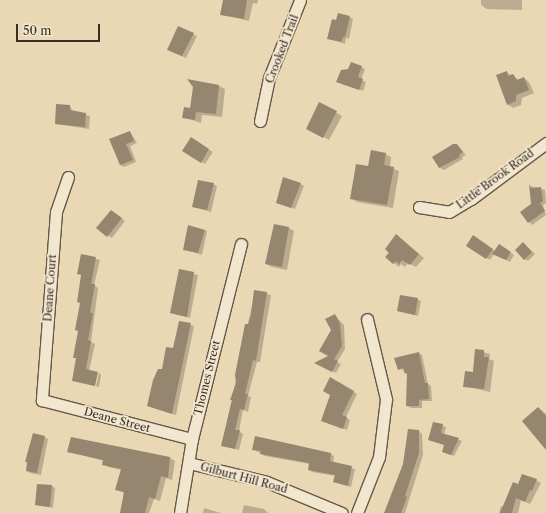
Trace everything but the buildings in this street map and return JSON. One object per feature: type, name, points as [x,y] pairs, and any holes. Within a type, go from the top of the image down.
[{"type":"street","name":"Crooked Trail","points":[[260,121],[269,78],[300,0]]},
{"type":"street","name":"Little Brook Road","points":[[419,207],[449,212],[471,199],[546,143]]},
{"type":"street","name":"Deane Court","points":[[42,400],[56,212],[68,177]]},
{"type":"street","name":"Thomes Street","points":[[180,513],[192,439],[242,244]]},
{"type":"street","points":[[357,513],[379,457],[386,399],[367,319]]},
{"type":"street","name":"Deane Street","points":[[42,400],[192,439]]},
{"type":"street","name":"Gilburt Hill Road","points":[[189,463],[267,482],[342,513]]}]
